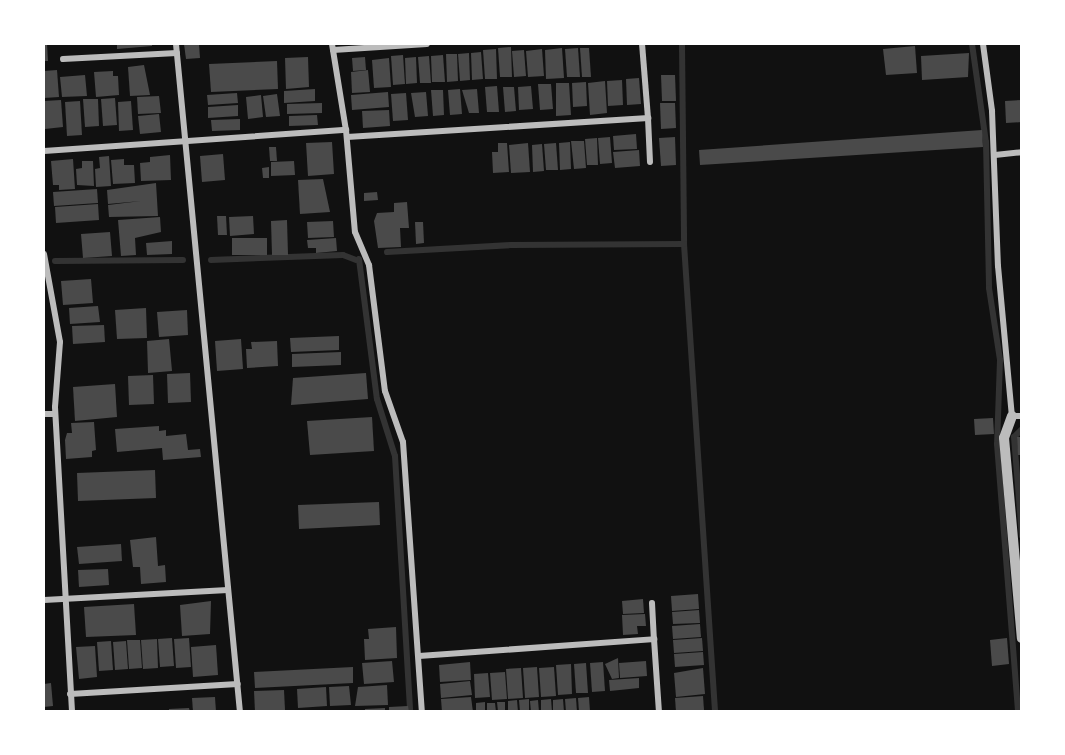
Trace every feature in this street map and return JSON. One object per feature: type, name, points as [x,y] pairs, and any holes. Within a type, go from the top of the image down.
[{"type":"street","points":[[176,44],[240,711]]},
{"type":"street","points":[[422,711],[403,442],[385,391],[369,265],[355,232],[347,134],[332,47],[427,44]]},
{"type":"street","points":[[642,44],[650,162]]},
{"type":"street","points":[[983,44],[995,155],[998,266],[1017,416],[1004,438],[1022,638]]},
{"type":"street","points":[[63,59],[177,53]]},
{"type":"street","points":[[44,153],[185,140],[648,118]]},
{"type":"street","points":[[995,155],[1022,152]]},
{"type":"street","points":[[44,254],[60,342],[56,414],[72,711]]},
{"type":"street","points":[[44,414],[56,414]]},
{"type":"street","points":[[44,600],[228,590]]},
{"type":"street","points":[[652,603],[659,711]]},
{"type":"street","points":[[419,656],[654,639]]},
{"type":"street","points":[[70,694],[238,684]]},
{"type":"building","points":[[44,44],[47,44],[48,61],[44,61]]},
{"type":"building","points":[[117,44],[152,44],[152,46],[117,49]]},
{"type":"building","points":[[184,44],[199,44],[200,58],[186,59]]},
{"type":"building","points":[[915,46],[917,73],[886,75],[883,49]]},
{"type":"building","points":[[511,47],[512,77],[500,77],[498,48]]},
{"type":"building","points":[[562,48],[564,78],[546,79],[545,50]]},
{"type":"building","points":[[578,48],[580,77],[567,77],[565,49]]},
{"type":"building","points":[[580,48],[589,48],[591,77],[582,77]]},
{"type":"building","points":[[496,49],[497,79],[485,79],[483,50]]},
{"type":"building","points":[[542,49],[544,76],[528,77],[526,51]]},
{"type":"building","points":[[524,50],[526,76],[514,77],[512,51]]},
{"type":"building","points":[[481,52],[483,79],[472,80],[471,53]]},
{"type":"building","points":[[469,53],[470,80],[460,81],[458,54]]},
{"type":"building","points":[[969,53],[968,77],[922,80],[921,56]]},
{"type":"building","points":[[446,54],[457,54],[458,81],[447,82]]},
{"type":"building","points":[[403,55],[405,84],[393,85],[391,56]]},
{"type":"building","points":[[443,55],[445,82],[432,82],[431,56]]},
{"type":"building","points":[[429,56],[431,83],[420,83],[418,57]]},
{"type":"building","points":[[308,57],[309,87],[286,89],[285,58]]},
{"type":"building","points":[[365,57],[366,70],[353,71],[352,58]]},
{"type":"building","points":[[416,57],[417,83],[406,84],[405,58]]},
{"type":"building","points":[[389,58],[391,87],[374,88],[372,60]]},
{"type":"building","points":[[277,61],[278,89],[211,92],[209,64]]},
{"type":"building","points":[[144,65],[150,95],[130,96],[128,67]]},
{"type":"building","points":[[57,70],[59,97],[44,98],[44,71]]},
{"type":"building","points":[[368,70],[370,92],[352,93],[351,72]]},
{"type":"building","points":[[113,71],[113,76],[118,76],[119,95],[96,97],[94,72]]},
{"type":"building","points":[[85,75],[87,96],[62,97],[60,77]]},
{"type":"building","points":[[661,75],[675,75],[676,101],[662,101]]},
{"type":"building","points":[[639,78],[641,104],[627,105],[626,79]]},
{"type":"building","points":[[622,80],[623,105],[608,106],[607,81]]},
{"type":"building","points":[[605,81],[607,113],[590,115],[588,83]]},
{"type":"building","points":[[586,82],[587,106],[573,107],[572,83]]},
{"type":"building","points":[[556,83],[569,83],[571,115],[556,116]]},
{"type":"building","points":[[538,84],[551,84],[553,109],[540,110]]},
{"type":"building","points":[[497,86],[499,112],[487,112],[485,87]]},
{"type":"building","points":[[531,86],[533,109],[519,110],[518,87]]},
{"type":"building","points":[[503,87],[514,87],[516,111],[505,112]]},
{"type":"building","points":[[315,89],[315,101],[284,103],[284,91]]},
{"type":"building","points":[[460,89],[462,114],[450,115],[448,90]]},
{"type":"building","points":[[477,89],[479,113],[469,113],[462,90]]},
{"type":"building","points":[[431,90],[443,90],[444,115],[433,116]]},
{"type":"building","points":[[388,92],[389,107],[352,110],[351,95]]},
{"type":"building","points":[[426,92],[428,116],[415,117],[411,93]]},
{"type":"building","points":[[237,93],[238,103],[208,105],[207,95]]},
{"type":"building","points":[[406,93],[408,120],[393,121],[391,94]]},
{"type":"building","points":[[277,94],[280,116],[266,117],[263,96]]},
{"type":"building","points":[[261,95],[263,117],[248,119],[246,97]]},
{"type":"building","points":[[159,96],[161,113],[138,114],[137,97]]},
{"type":"building","points":[[115,98],[117,125],[103,126],[101,99]]},
{"type":"building","points":[[83,99],[98,99],[99,126],[85,127]]},
{"type":"building","points":[[61,100],[63,127],[45,129],[44,101]]},
{"type":"building","points":[[1022,100],[1022,122],[1006,123],[1005,101]]},
{"type":"building","points":[[80,101],[82,135],[67,136],[65,102]]},
{"type":"building","points":[[131,101],[133,130],[119,131],[118,102]]},
{"type":"building","points":[[322,103],[322,113],[287,114],[287,104]]},
{"type":"building","points":[[660,103],[675,103],[676,128],[661,129]]},
{"type":"building","points":[[238,105],[238,116],[208,118],[208,107]]},
{"type":"building","points":[[389,110],[390,126],[363,128],[362,111]]},
{"type":"building","points":[[159,114],[161,132],[140,134],[138,116]]},
{"type":"building","points":[[317,115],[318,125],[289,126],[289,116]]},
{"type":"building","points":[[240,119],[240,130],[212,131],[211,120]]},
{"type":"building","points":[[982,130],[983,147],[700,165],[699,150]]},
{"type":"building","points":[[636,134],[637,149],[614,150],[613,136]]},
{"type":"building","points":[[610,137],[612,163],[600,164],[598,138]]},
{"type":"building","points":[[675,137],[676,165],[661,166],[659,138]]},
{"type":"building","points":[[597,138],[598,165],[587,165],[585,139]]},
{"type":"building","points":[[571,141],[584,141],[586,168],[574,169]]},
{"type":"building","points":[[332,142],[334,174],[308,176],[306,143]]},
{"type":"building","points":[[570,142],[571,169],[560,170],[559,143]]},
{"type":"building","points":[[498,143],[507,143],[509,172],[493,173],[492,152],[498,152]]},
{"type":"building","points":[[528,143],[530,172],[511,173],[509,145]]},
{"type":"building","points":[[556,143],[558,170],[546,170],[544,144]]},
{"type":"building","points":[[542,144],[544,171],[533,172],[532,145]]},
{"type":"building","points":[[269,147],[276,147],[277,161],[270,161]]},
{"type":"building","points":[[639,150],[640,166],[615,168],[613,152]]},
{"type":"building","points":[[223,154],[225,180],[202,182],[200,156]]},
{"type":"building","points":[[170,155],[171,180],[141,181],[140,163],[150,162],[150,157]]},
{"type":"building","points":[[109,156],[111,186],[96,187],[95,169],[100,168],[99,157]]},
{"type":"building","points":[[73,159],[75,189],[59,190],[59,185],[53,185],[51,161]]},
{"type":"building","points":[[124,159],[124,165],[134,165],[135,183],[113,184],[111,160]]},
{"type":"building","points":[[82,161],[93,161],[94,186],[77,185],[76,169],[82,168]]},
{"type":"building","points":[[294,161],[295,175],[271,176],[271,162]]},
{"type":"building","points":[[269,167],[269,178],[263,178],[262,168]]},
{"type":"building","points":[[323,179],[330,212],[300,214],[298,180]]},
{"type":"building","points":[[156,183],[158,216],[109,217],[108,205],[141,201],[108,204],[107,190]]},
{"type":"building","points":[[97,189],[98,203],[54,206],[53,192]]},
{"type":"building","points":[[377,192],[378,200],[364,201],[364,193]]},
{"type":"building","points":[[407,202],[409,228],[400,228],[401,247],[378,248],[374,221],[377,213],[394,212],[394,203]]},
{"type":"building","points":[[98,204],[99,220],[56,223],[55,207]]},
{"type":"building","points":[[217,216],[226,216],[227,235],[218,235]]},
{"type":"building","points":[[253,216],[254,234],[230,236],[229,217]]},
{"type":"building","points":[[160,217],[161,232],[135,238],[136,255],[121,256],[118,220]]},
{"type":"building","points":[[287,220],[288,255],[272,255],[271,221]]},
{"type":"building","points":[[333,221],[334,237],[308,238],[307,222]]},
{"type":"building","points":[[415,222],[423,222],[424,243],[416,244]]},
{"type":"building","points":[[110,232],[112,256],[83,258],[81,234]]},
{"type":"building","points":[[232,238],[267,238],[267,255],[232,255]]},
{"type":"building","points":[[336,238],[337,251],[316,253],[316,248],[308,248],[307,240]]},
{"type":"building","points":[[172,241],[172,254],[147,255],[146,243]]},
{"type":"building","points":[[91,279],[93,303],[63,305],[61,281]]},
{"type":"building","points":[[98,306],[100,322],[70,324],[69,308]]},
{"type":"building","points":[[146,308],[147,338],[117,339],[115,310]]},
{"type":"building","points":[[187,310],[188,335],[159,337],[157,312]]},
{"type":"building","points":[[104,325],[105,342],[73,344],[72,326]]},
{"type":"building","points":[[339,336],[339,350],[291,352],[290,338]]},
{"type":"building","points":[[169,339],[172,371],[148,373],[147,341]]},
{"type":"building","points":[[241,339],[243,369],[217,371],[215,341]]},
{"type":"building","points":[[277,341],[278,366],[247,368],[246,349],[252,349],[251,342]]},
{"type":"building","points":[[341,352],[341,365],[292,367],[292,354]]},
{"type":"building","points":[[190,373],[191,402],[168,403],[167,374]]},
{"type":"building","points":[[366,373],[368,399],[291,405],[293,378]]},
{"type":"building","points":[[153,375],[154,404],[129,405],[128,376]]},
{"type":"building","points":[[115,384],[117,417],[75,421],[73,387]]},
{"type":"building","points":[[372,417],[374,451],[310,455],[307,421]]},
{"type":"building","points":[[993,418],[994,434],[975,435],[974,419]]},
{"type":"building","points":[[94,422],[96,450],[92,451],[92,457],[66,459],[65,440],[67,433],[72,433],[71,423]]},
{"type":"building","points":[[159,426],[159,431],[166,430],[166,436],[186,434],[188,450],[200,449],[201,457],[163,460],[162,448],[117,452],[115,429]]},
{"type":"building","points":[[1017,437],[1022,437],[1022,455],[1018,455]]},
{"type":"building","points":[[155,470],[156,498],[78,501],[77,473]]},
{"type":"building","points":[[379,502],[380,525],[299,529],[298,505]]},
{"type":"building","points":[[156,537],[158,566],[165,565],[166,582],[141,584],[140,567],[133,567],[130,540]]},
{"type":"building","points":[[121,544],[122,561],[79,564],[77,547]]},
{"type":"building","points":[[108,569],[109,585],[79,587],[78,570]]},
{"type":"building","points":[[698,594],[699,609],[672,611],[671,596]]},
{"type":"building","points":[[643,599],[644,613],[623,614],[622,601]]},
{"type":"building","points":[[211,601],[210,634],[182,636],[180,605]]},
{"type":"building","points":[[134,604],[136,635],[86,637],[84,607]]},
{"type":"building","points":[[699,610],[700,623],[673,624],[672,612]]},
{"type":"building","points":[[645,614],[646,626],[637,626],[638,634],[623,635],[622,615]]},
{"type":"building","points":[[700,624],[701,637],[673,639],[672,626]]},
{"type":"building","points":[[396,627],[397,658],[365,660],[364,639],[369,639],[368,629]]},
{"type":"building","points":[[172,638],[174,666],[160,667],[158,639]]},
{"type":"building","points":[[189,638],[191,667],[176,668],[174,639]]},
{"type":"building","points":[[702,638],[703,651],[674,653],[673,640]]},
{"type":"building","points":[[1007,638],[1009,664],[992,666],[990,640]]},
{"type":"building","points":[[157,639],[158,668],[143,669],[141,640]]},
{"type":"building","points":[[127,640],[140,640],[142,668],[129,669]]},
{"type":"building","points":[[111,641],[113,670],[99,671],[97,642]]},
{"type":"building","points":[[126,641],[128,669],[115,670],[113,642]]},
{"type":"building","points":[[216,645],[218,675],[193,677],[191,647]]},
{"type":"building","points":[[95,646],[97,677],[79,679],[76,647]]},
{"type":"building","points":[[703,652],[704,665],[675,667],[674,654]]},
{"type":"building","points":[[618,658],[619,678],[612,679],[605,664]]},
{"type":"building","points":[[392,661],[394,682],[364,684],[362,663]]},
{"type":"building","points":[[646,661],[647,676],[620,678],[619,663]]},
{"type":"building","points":[[470,662],[471,680],[440,682],[439,665]]},
{"type":"building","points":[[603,662],[605,691],[592,692],[590,663]]},
{"type":"building","points":[[586,663],[588,693],[576,693],[574,664]]},
{"type":"building","points":[[571,664],[572,694],[558,695],[556,665]]},
{"type":"building","points":[[353,667],[353,683],[255,688],[254,672]]},
{"type":"building","points":[[537,667],[539,697],[525,698],[523,668]]},
{"type":"building","points":[[554,667],[556,696],[541,697],[539,668]]},
{"type":"building","points":[[521,668],[523,698],[508,699],[506,669]]},
{"type":"building","points":[[703,668],[705,694],[676,697],[674,673]]},
{"type":"building","points":[[505,672],[507,699],[492,700],[490,673]]},
{"type":"building","points":[[488,673],[490,697],[475,698],[474,674]]},
{"type":"building","points":[[639,678],[639,688],[610,691],[609,680]]},
{"type":"building","points":[[470,681],[472,695],[441,698],[440,684]]},
{"type":"building","points":[[51,683],[53,706],[44,707],[44,684]]},
{"type":"building","points":[[387,685],[388,705],[355,706],[358,687]]},
{"type":"building","points":[[349,686],[351,705],[330,706],[329,687]]},
{"type":"building","points":[[326,687],[327,706],[298,708],[297,689]]},
{"type":"building","points":[[284,690],[285,710],[255,712],[254,691]]},
{"type":"building","points":[[703,696],[704,710],[676,712],[675,698]]},
{"type":"building","points":[[215,697],[216,712],[193,712],[192,698]]},
{"type":"building","points":[[471,697],[473,712],[442,712],[441,699]]},
{"type":"building","points":[[589,697],[590,712],[579,712],[578,698]]},
{"type":"building","points":[[576,698],[577,712],[566,712],[565,699]]},
{"type":"building","points":[[529,699],[529,712],[520,712],[519,700]]},
{"type":"building","points":[[551,699],[552,712],[541,712],[541,700]]},
{"type":"building","points":[[563,699],[564,712],[553,712],[553,700]]},
{"type":"building","points":[[517,700],[518,712],[508,712],[508,701]]},
{"type":"building","points":[[538,700],[539,712],[531,712],[530,701]]},
{"type":"building","points":[[485,702],[485,712],[476,712],[476,703]]},
{"type":"building","points":[[497,702],[505,702],[505,712],[498,712]]},
{"type":"building","points":[[487,703],[495,703],[496,712],[487,712]]},
{"type":"building","points":[[408,706],[409,712],[389,712],[389,707]]},
{"type":"building","points":[[189,708],[190,712],[169,712],[169,709]]},
{"type":"building","points":[[385,708],[385,712],[365,712],[365,709]]},
{"type":"waterway","points":[[682,44],[684,244],[715,712]]},
{"type":"waterway","points":[[972,44],[986,142],[989,288],[1000,360],[997,444],[1018,712]]},
{"type":"waterway","points":[[387,252],[511,245],[684,244]]},
{"type":"waterway","points":[[211,260],[343,255],[356,260]]},
{"type":"waterway","points":[[359,259],[377,399],[395,456],[410,712]]},
{"type":"waterway","points":[[55,261],[183,260]]},
{"type":"waterway","points":[[1022,429],[1014,437],[1022,536]]}]
